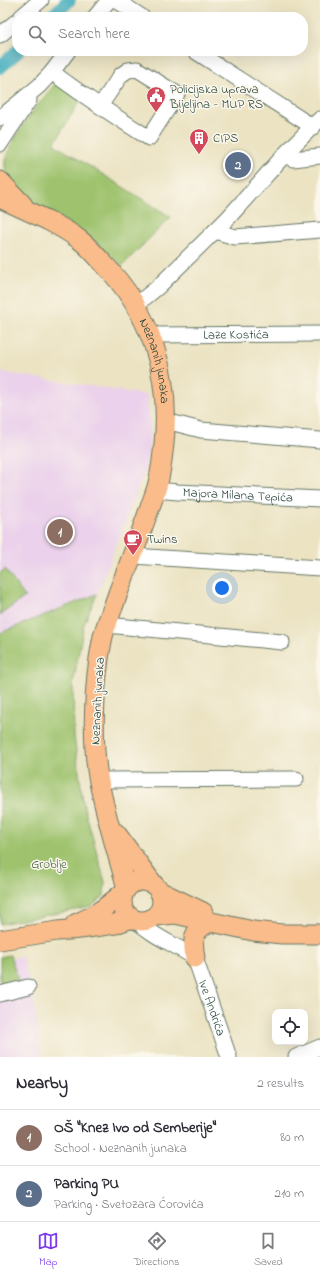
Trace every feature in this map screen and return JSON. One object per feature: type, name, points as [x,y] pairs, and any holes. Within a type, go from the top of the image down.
[{"type":"main road","points":[[0,181],[31,213]]},
{"type":"main road","name":"Neznanih junaka","points":[[0,198],[53,224],[80,240],[114,273],[136,305],[151,335],[162,374],[166,422],[161,472],[133,556],[102,639],[96,678],[96,751],[99,780],[125,890]]},
{"type":"main road","points":[[110,824],[156,888],[162,902],[158,912],[143,918],[128,915],[122,902],[125,890]]},
{"type":"main road","points":[[57,931],[92,917],[105,909],[125,890],[138,882],[149,883],[156,888],[235,927]]},
{"type":"main road","points":[[0,940],[57,931],[80,930],[143,918],[175,914],[235,927],[282,934],[320,934]]},
{"type":"main road","points":[[195,958],[193,944],[194,939],[201,927],[210,922]]},
{"type":"street","points":[[27,12],[41,0]]},
{"type":"street","points":[[99,12],[109,0]]},
{"type":"street","points":[[116,0],[134,12]]},
{"type":"street","points":[[0,36],[12,25]]},
{"type":"street","points":[[0,118],[39,86],[64,56]]},
{"type":"street","points":[[136,305],[158,287],[215,231],[316,123],[203,56]]},
{"type":"street","points":[[52,72],[100,106],[149,138],[177,94],[137,69],[128,70],[121,75],[100,106]]},
{"type":"street","points":[[0,144],[39,86]]},
{"type":"street","points":[[285,155],[293,159],[320,156]]},
{"type":"street","points":[[215,231],[235,237],[320,230]]},
{"type":"street","name":"Laze Kostića","points":[[151,335],[320,334]]},
{"type":"street","points":[[166,422],[202,430],[320,440]]},
{"type":"street","name":"Majora Milana Tepića","points":[[156,490],[320,499]]},
{"type":"street","points":[[133,556],[320,568]]},
{"type":"street","points":[[107,625],[282,642]]},
{"type":"street","points":[[99,780],[296,778]]},
{"type":"street","points":[[143,918],[144,928],[195,958]]},
{"type":"street","name":"Ive Andrića","points":[[195,958],[229,1057]]},
{"type":"street","points":[[0,994],[28,987]]},
{"type":"street","points":[[296,1057],[320,1047]]},
{"type":"shaded area","points":[[0,372],[147,395],[150,425],[149,448],[145,470],[97,594],[0,633]]},
{"type":"shaded area","points":[[22,956],[32,990],[42,1057],[0,1057],[0,961]]},
{"type":"green space","points":[[57,82],[81,99],[54,144],[171,217],[122,266],[83,233],[32,201],[18,190],[11,182],[6,172],[6,158],[10,147],[25,122]]},
{"type":"green space","points":[[5,569],[25,597],[0,615],[0,573]]},
{"type":"green space","name":"Groblje","points":[[97,594],[84,624],[73,684],[74,736],[84,807],[105,882],[104,896],[91,907],[0,924],[0,633]]},
{"type":"green space","points":[[10,955],[19,983],[0,988],[0,957]]},
{"type":"waterway","points":[[57,12],[69,0]]},
{"type":"waterway","points":[[0,67],[12,56]]},
{"type":"place","name":"Policijska uprava Bijeljina - MUP RS","points":[[156,113]]},
{"type":"place","name":"CIPS","points":[[199,155]]},
{"type":"place","name":"Parking PU","points":[[238,165]]},
{"type":"place","name":"OŠ \"Knez Ivo od Semberije\"","points":[[60,532]]},
{"type":"place","name":"Twins","points":[[133,556]]}]
